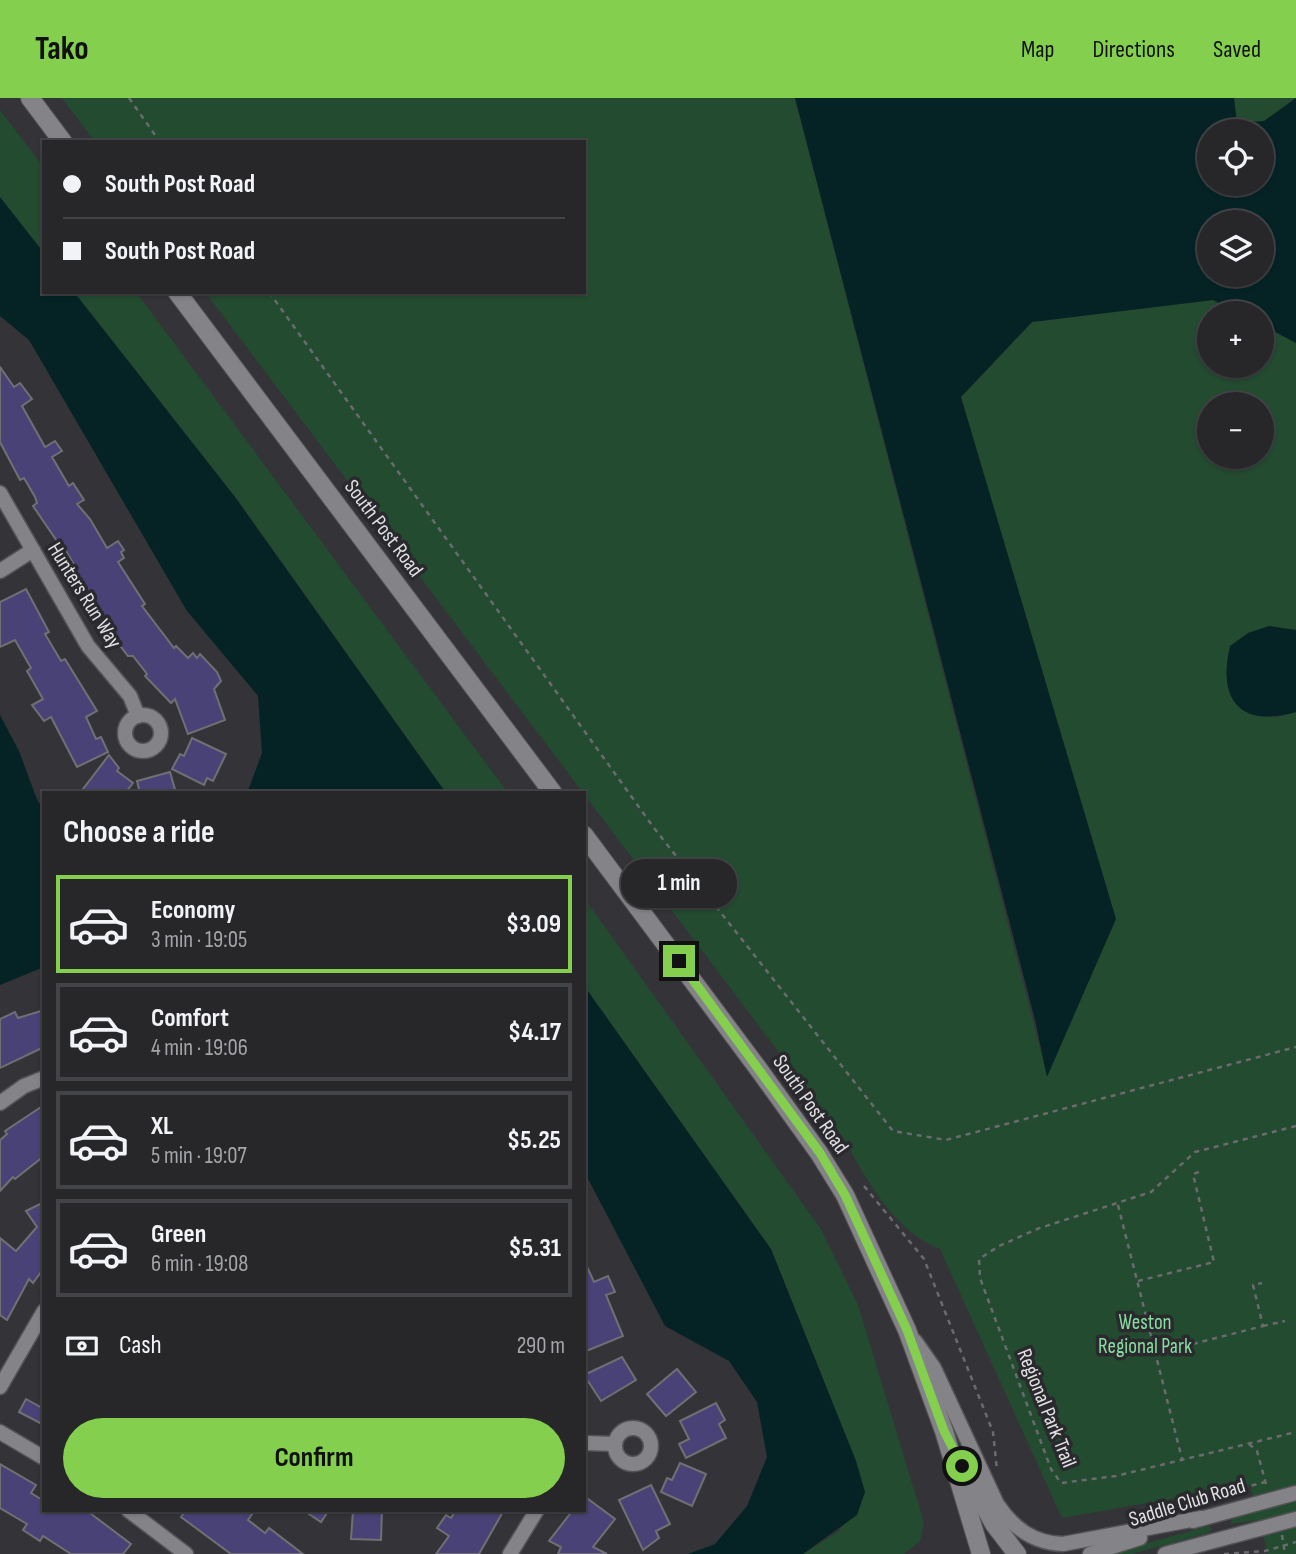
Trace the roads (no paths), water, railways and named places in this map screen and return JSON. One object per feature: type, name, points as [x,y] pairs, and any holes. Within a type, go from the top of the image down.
[{"type":"street","points":[[30,98],[62,140]]},
{"type":"street","name":"South Post Road","points":[[179,294],[551,791]]},
{"type":"street","name":"Hunters Run Way","points":[[0,493],[88,646],[130,696],[138,716]]},
{"type":"street","points":[[0,571],[33,550]]},
{"type":"street","name":"South Post Road","points":[[586,838],[820,1153],[863,1231],[907,1330],[944,1431],[981,1554]]},
{"type":"street","points":[[0,1103],[24,1086],[42,1079]]},
{"type":"street","points":[[0,1387],[42,1314]]},
{"type":"street","points":[[907,1330],[934,1368],[997,1504],[1005,1517],[1023,1532],[1048,1544],[1063,1544],[1201,1511]]},
{"type":"street","name":"South Post Road","points":[[944,1431],[982,1504],[1017,1554]]},
{"type":"street","points":[[0,1432],[42,1457]]},
{"type":"street","points":[[586,1443],[615,1444]]},
{"type":"street","name":"Saddle Club Road","points":[[1090,1554],[1201,1511],[1219,1513],[1296,1493]]},
{"type":"street","points":[[131,1512],[186,1554]]},
{"type":"street","points":[[510,1554],[536,1512]]},
{"type":"street","points":[[1219,1513],[1224,1538]]},
{"type":"street","name":"Saddle Club Road","points":[[1165,1554],[1296,1519]]},
{"type":"water","points":[[795,98],[1234,98],[1237,119],[1197,119],[1197,196],[1274,196],[1274,119],[1267,119],[1296,98],[1296,343],[1274,331],[1274,301],[1197,301],[1032,322],[961,397],[1116,919],[1047,1077],[1035,1020]]},
{"type":"water","points":[[0,197],[42,250],[42,294],[76,294],[235,497],[445,791],[248,791],[262,753],[258,696],[187,611],[29,340],[0,316]]},
{"type":"water","points":[[1269,626],[1296,630],[1296,712],[1261,716],[1248,713],[1238,706],[1227,682],[1227,665],[1230,646],[1248,633]]},
{"type":"water","points":[[0,715],[19,751],[38,802],[42,805],[42,968],[0,985]]},
{"type":"water","points":[[586,988],[771,1249],[856,1461],[865,1492],[857,1515],[803,1554],[688,1554],[715,1544],[747,1506],[767,1457],[757,1402],[729,1361],[665,1326],[586,1175]]},
{"type":"park label","name":"Weston Regional Park","points":[[1145,1334]]}]
